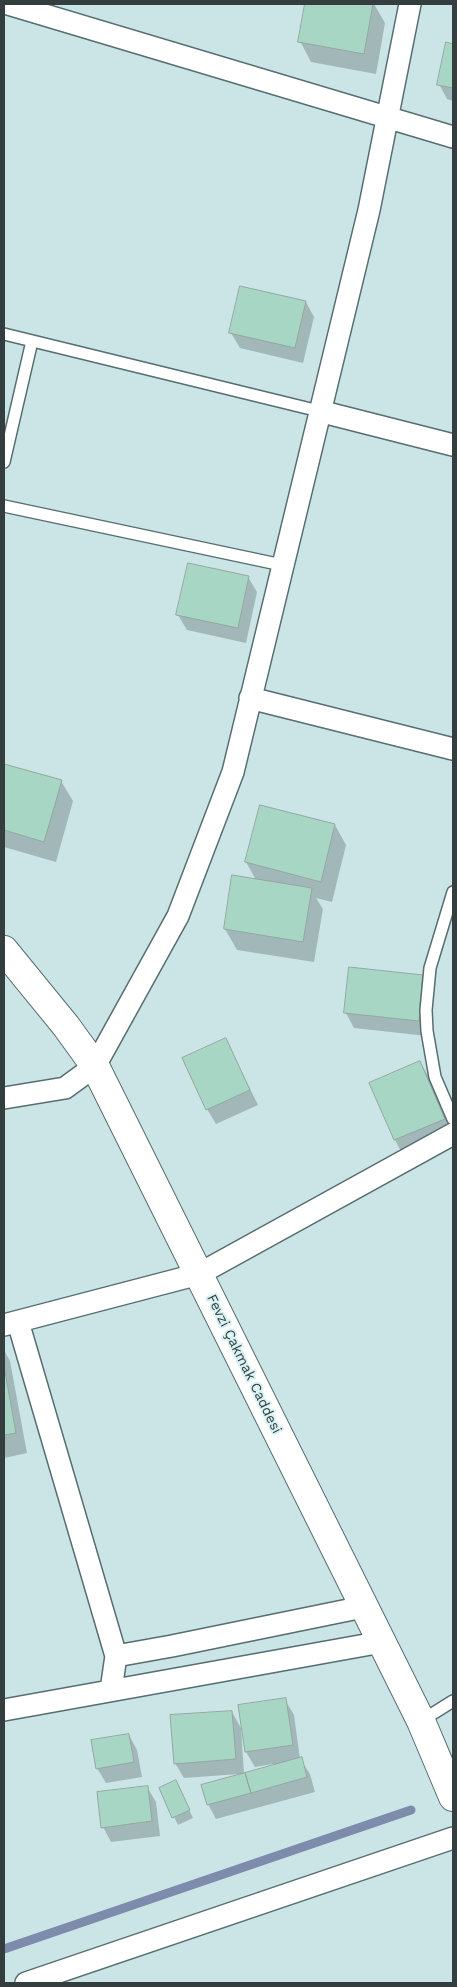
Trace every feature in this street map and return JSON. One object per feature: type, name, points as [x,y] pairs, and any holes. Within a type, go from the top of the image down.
[{"type":"street","points":[[8,4],[453,137]]},
{"type":"street","points":[[4,1098],[65,1088],[95,1066],[178,916],[233,772],[369,210],[410,4]]},
{"type":"street","points":[[319,411],[453,445]]},
{"type":"street","points":[[250,698],[453,750]]},
{"type":"street","name":"Fevzi Çakmak Caddesi","points":[[4,950],[66,1026],[95,1066],[421,1721],[453,1797]]},
{"type":"street","points":[[111,1690],[116,1656],[11,1324],[199,1274],[453,1134]]},
{"type":"street","points":[[116,1656],[363,1607]]},
{"type":"street","points":[[4,1710],[382,1642]]},
{"type":"street","points":[[26,1983],[453,1838]]},
{"type":"lane","points":[[4,334],[319,411]]},
{"type":"lane","points":[[4,462],[32,341]]},
{"type":"lane","points":[[4,506],[282,564]]},
{"type":"lane","points":[[453,892],[430,968],[426,1010],[427,1031],[436,1077],[453,1119]]},
{"type":"lane","points":[[421,1721],[453,1701]]},
{"type":"building","points":[[305,4],[373,4],[364,54],[298,42]]},
{"type":"building","points":[[446,42],[453,44],[453,88],[437,85]]},
{"type":"building","points":[[240,286],[306,301],[295,348],[229,333]]},
{"type":"building","points":[[188,563],[249,576],[238,628],[176,615]]},
{"type":"building","points":[[4,764],[62,780],[44,842],[4,830]]},
{"type":"building","points":[[260,805],[335,824],[321,882],[245,862]]},
{"type":"building","points":[[232,875],[312,888],[303,942],[224,929]]},
{"type":"building","points":[[349,967],[423,975],[419,1021],[344,1013]]},
{"type":"building","points":[[226,1038],[250,1090],[206,1110],[182,1058]]},
{"type":"building","points":[[420,1061],[445,1119],[394,1140],[369,1083]]},
{"type":"building","points":[[4,1366],[16,1433],[4,1435]]},
{"type":"building","points":[[286,1698],[293,1745],[245,1752],[238,1705]]},
{"type":"building","points":[[232,1711],[236,1759],[174,1764],[170,1715]]},
{"type":"building","points":[[129,1734],[134,1762],[96,1769],[91,1740]]},
{"type":"building","points":[[302,1757],[307,1777],[251,1793],[245,1773]]},
{"type":"building","points":[[245,1773],[251,1793],[207,1805],[201,1785]]},
{"type":"building","points":[[176,1780],[190,1810],[172,1818],[159,1788]]},
{"type":"building","points":[[148,1786],[152,1821],[101,1828],[97,1792]]},
{"type":"waterway","points":[[4,1949],[411,1810]]}]
